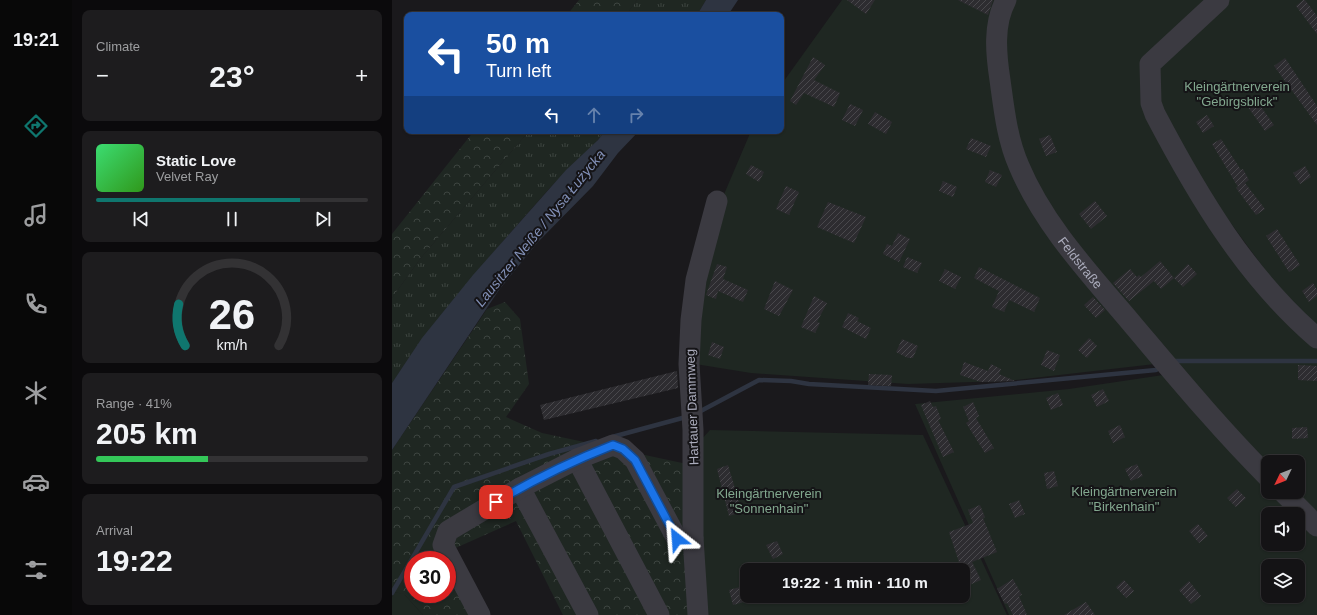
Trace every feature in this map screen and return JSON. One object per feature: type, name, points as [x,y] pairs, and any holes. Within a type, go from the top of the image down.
[{"type":"street","name":"Feldstraße","points":[[1006,0],[997,32],[998,71],[1011,143],[1019,166],[1032,192],[1060,235],[1102,289],[1171,370],[1261,469]]},
{"type":"street","points":[[1219,0],[1159,54],[1150,64],[1151,102],[1155,114],[1190,180],[1231,244],[1261,281],[1317,338]]},
{"type":"street","name":"Hartauer Dammweg","points":[[698,615],[693,538],[692,414],[689,364],[691,320],[696,280],[717,201]]},
{"type":"street","points":[[480,615],[443,545],[448,532],[520,488],[578,459],[613,445],[623,449],[635,460],[677,539],[693,538]]},
{"type":"street","points":[[578,459],[660,615]]},
{"type":"street","points":[[520,488],[588,615]]},
{"type":"street","points":[[1290,499],[1317,526]]},
{"type":"green space","points":[[579,0],[637,0],[628,12],[569,12]]},
{"type":"green space","points":[[637,0],[706,0],[699,12],[628,12]]},
{"type":"green space","points":[[842,0],[998,0],[1020,174],[1155,364],[1007,381],[908,384],[751,373],[695,364],[703,284],[722,199],[750,134],[784,134],[784,81]]},
{"type":"green space","points":[[1009,0],[1213,0],[1149,62],[1151,114],[1317,341],[1317,523],[1305,511],[1305,507],[1301,507],[1293,499],[1305,499],[1305,455],[1261,455],[1169,364],[1025,173],[998,35]]},
{"type":"green space","name":"Kleingärtnerverein \"Gebirgsblick\"","points":[[1223,0],[1317,0],[1317,330],[1268,285],[1166,128],[1154,71]]},
{"type":"green space","points":[[472,134],[526,134],[420,259],[392,298],[392,234]]},
{"type":"green space","points":[[526,134],[603,134],[548,190],[487,260],[428,332],[392,383],[392,298],[420,259]]},
{"type":"green space","points":[[505,302],[520,319],[529,384],[506,417],[542,433],[687,464],[693,615],[563,615],[516,521],[449,551],[404,551],[404,595],[394,592],[392,597],[392,450],[487,309]]},
{"type":"green space","name":"Kleingärtnerverein \"Birkenhain\"","points":[[1170,374],[1261,474],[1261,499],[1285,499],[1293,507],[1261,507],[1261,551],[1305,551],[1305,518],[1317,530],[1317,615],[1009,615],[915,404],[1069,389]]},
{"type":"green space","name":"Kleingärtnerverein \"Sonnenhain\"","points":[[710,430],[923,435],[1007,615],[703,615],[699,442]]},
{"type":"green space","points":[[456,581],[474,615],[423,615],[412,603],[456,603]]},
{"type":"green space","points":[[394,592],[404,594],[404,603],[412,603],[423,615],[392,615],[392,597]]},
{"type":"water","points":[[706,0],[738,0],[730,12],[699,12]]},
{"type":"water","name":"Lausitzer Neiße / Nysa Łużycka","points":[[603,134],[636,134],[618,153],[593,186],[537,243],[499,290],[392,450],[392,383],[422,338],[473,275],[566,170]]},
{"type":"building","points":[[847,0],[875,0],[866,14]]},
{"type":"building","points":[[958,0],[993,0],[988,15]]},
{"type":"building","points":[[1305,0],[1317,16],[1317,34],[1296,6]]},
{"type":"building","points":[[813,57],[825,65],[814,80],[840,93],[834,107],[804,93],[796,105],[790,101]]},
{"type":"building","points":[[1285,58],[1317,106],[1317,125],[1274,66]]},
{"type":"building","points":[[1254,97],[1274,125],[1265,131],[1245,103]]},
{"type":"building","points":[[850,104],[863,110],[855,126],[842,120]]},
{"type":"building","points":[[875,112],[892,122],[886,134],[868,124]]},
{"type":"building","points":[[1207,115],[1214,126],[1203,133],[1196,122]]},
{"type":"building","points":[[1050,135],[1057,152],[1046,156],[1039,139]]},
{"type":"building","points":[[971,138],[991,146],[986,157],[966,149]]},
{"type":"building","points":[[1221,139],[1241,170],[1243,169],[1249,180],[1245,183],[1265,209],[1256,215],[1236,188],[1238,187],[1212,144]]},
{"type":"building","points":[[751,165],[764,172],[759,182],[746,174]]},
{"type":"building","points":[[1305,166],[1311,177],[1300,184],[1293,173]]},
{"type":"building","points":[[990,170],[1002,175],[996,187],[985,182]]},
{"type":"building","points":[[943,181],[957,187],[953,197],[939,191]]},
{"type":"building","points":[[786,186],[799,192],[789,215],[776,209]]},
{"type":"building","points":[[1095,201],[1107,216],[1091,229],[1079,214]]},
{"type":"building","points":[[828,202],[866,217],[854,243],[817,227]]},
{"type":"building","points":[[1277,229],[1300,265],[1289,272],[1266,236]]},
{"type":"building","points":[[898,233],[910,239],[899,262],[883,254],[887,244],[892,246]]},
{"type":"building","points":[[907,257],[922,263],[917,273],[903,267]]},
{"type":"building","points":[[1160,261],[1174,278],[1161,289],[1154,281],[1129,301],[1113,283],[1130,269],[1137,277],[1139,275],[1141,277]]},
{"type":"building","points":[[717,264],[727,267],[723,279],[748,290],[743,302],[718,291],[716,299],[706,295]]},
{"type":"building","points":[[1188,264],[1197,274],[1183,287],[1174,278]]},
{"type":"building","points":[[979,267],[1040,298],[1034,312],[1009,300],[1004,312],[992,307],[999,291],[974,278]]},
{"type":"building","points":[[945,269],[961,277],[955,289],[939,281]]},
{"type":"building","points":[[775,281],[793,290],[779,316],[764,309]]},
{"type":"building","points":[[1313,283],[1317,290],[1317,296],[1309,302],[1302,291]]},
{"type":"building","points":[[814,296],[827,303],[817,322],[820,323],[815,333],[801,327]]},
{"type":"building","points":[[1093,297],[1105,310],[1096,318],[1084,305]]},
{"type":"building","points":[[848,313],[859,318],[857,321],[871,328],[866,339],[842,327]]},
{"type":"building","points":[[1089,338],[1097,346],[1087,358],[1078,350]]},
{"type":"building","points":[[902,339],[918,346],[913,358],[908,358],[896,352]]},
{"type":"building","points":[[712,342],[724,347],[720,359],[708,355]]},
{"type":"building","points":[[1047,350],[1060,355],[1054,371],[1041,365]]},
{"type":"building","points":[[964,362],[988,371],[991,364],[1001,369],[999,374],[1015,381],[981,382],[960,375]]},
{"type":"building","points":[[1298,365],[1317,366],[1317,381],[1298,380]]},
{"type":"building","points":[[677,371],[678,388],[544,420],[540,405]]},
{"type":"building","points":[[869,374],[892,375],[891,386],[868,385]]},
{"type":"building","points":[[1103,389],[1109,401],[1097,407],[1091,395]]},
{"type":"building","points":[[1058,393],[1063,405],[1051,410],[1046,398]]},
{"type":"building","points":[[930,401],[933,407],[936,406],[941,419],[938,420],[954,452],[943,457],[921,405]]},
{"type":"building","points":[[973,402],[979,416],[976,418],[994,448],[985,453],[966,423],[969,421],[963,407]]},
{"type":"building","points":[[1120,425],[1125,437],[1113,443],[1108,431]]},
{"type":"building","points":[[1307,427],[1308,438],[1292,439],[1292,428]]},
{"type":"building","points":[[1137,464],[1143,476],[1131,481],[1125,469]]},
{"type":"building","points":[[728,465],[742,512],[729,516],[717,469]]},
{"type":"building","points":[[1054,471],[1058,486],[1047,489],[1044,473]]},
{"type":"building","points":[[1237,489],[1246,498],[1236,507],[1227,498]]},
{"type":"building","points":[[1019,500],[1025,514],[1015,518],[1009,504]]},
{"type":"building","points":[[980,505],[985,517],[983,518],[997,552],[972,562],[981,580],[970,585],[970,563],[959,563],[949,532],[973,523],[968,510]]},
{"type":"building","points":[[1198,524],[1208,536],[1199,543],[1189,531]]},
{"type":"building","points":[[777,541],[783,554],[773,559],[766,545]]},
{"type":"building","points":[[1013,579],[1022,595],[1019,596],[1027,615],[1013,615],[997,589]]},
{"type":"building","points":[[1124,580],[1134,591],[1126,598],[1116,587]]},
{"type":"building","points":[[1189,581],[1201,596],[1191,604],[1179,590]]},
{"type":"building","points":[[740,587],[740,603],[733,605],[729,590]]},
{"type":"building","points":[[1086,602],[1095,615],[1064,615]]},
{"type":"waterway","points":[[1174,361],[1317,361]]},
{"type":"waterway","points":[[697,413],[759,380],[936,391],[1156,370]]},
{"type":"waterway","points":[[612,437],[686,417]]},
{"type":"waterway","points":[[392,593],[454,487],[549,454],[596,441]]},
{"type":"route","points":[[496,502],[520,488],[578,459],[613,445],[623,449],[635,460],[677,539]]}]
